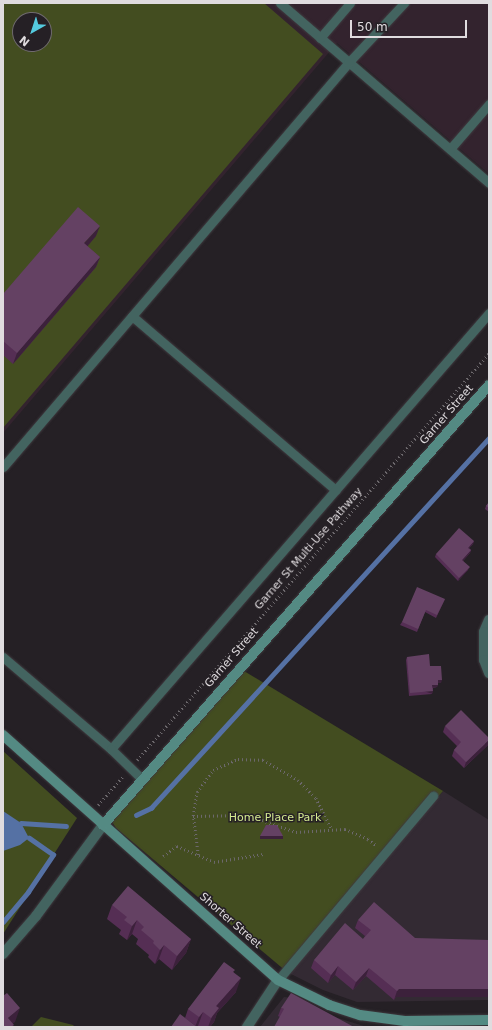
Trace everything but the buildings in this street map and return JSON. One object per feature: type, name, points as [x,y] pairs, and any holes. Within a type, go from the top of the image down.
[{"type":"street","name":"Garner Street","points":[[3,954],[36,916],[104,825],[142,778],[489,385]]},
{"type":"street","points":[[489,620],[484,632],[484,660],[489,673]]},
{"type":"street","name":"Shorter Street","points":[[3,735],[278,980],[329,1005],[360,1015],[405,1021],[472,1024],[489,1020]]},
{"type":"street","points":[[247,1027],[278,980]]},
{"type":"lane","points":[[280,3],[489,183]]},
{"type":"lane","points":[[320,38],[350,3]]},
{"type":"lane","points":[[3,466],[349,62],[404,3]]},
{"type":"lane","points":[[450,149],[489,104]]},
{"type":"lane","points":[[112,749],[489,313]]},
{"type":"lane","points":[[132,316],[336,490]]},
{"type":"lane","points":[[3,657],[112,749],[142,778]]},
{"type":"lane","points":[[278,980],[433,796]]},
{"type":"path","name":"Garner St Multi-Use Pathway","points":[[90,814],[489,353]]},
{"type":"path","points":[[198,855],[193,816],[198,792],[213,770],[226,762],[250,757],[275,766],[307,788],[323,808],[332,829]]},
{"type":"path","points":[[193,816],[247,814],[296,832],[332,829],[355,832],[386,853]]},
{"type":"path","points":[[163,856],[177,846],[198,855],[221,862],[263,854]]},
{"type":"shaded area","points":[[3,3],[489,3],[489,174],[337,43],[3,433]]},
{"type":"shaded area","points":[[443,791],[489,820],[489,1000],[357,1002],[323,990],[287,972]]},
{"type":"shaded area","points":[[284,997],[296,998],[331,1016],[367,1027],[260,1027]]},
{"type":"green space","points":[[3,3],[264,3],[323,54],[3,428]]},
{"type":"green space","name":"Home Place Park","points":[[239,668],[443,791],[287,972],[116,828],[109,817]]},
{"type":"green space","points":[[3,751],[77,818],[3,934]]},
{"type":"green space","points":[[41,1017],[73,1025],[75,1027],[31,1027]]},
{"type":"water","points":[[3,811],[21,823],[29,838],[20,845],[3,851]]},
{"type":"waterway","points":[[136,815],[151,808],[489,438]]},
{"type":"waterway","points":[[21,823],[66,826]]},
{"type":"waterway","points":[[3,922],[28,892],[53,855],[29,838]]}]
